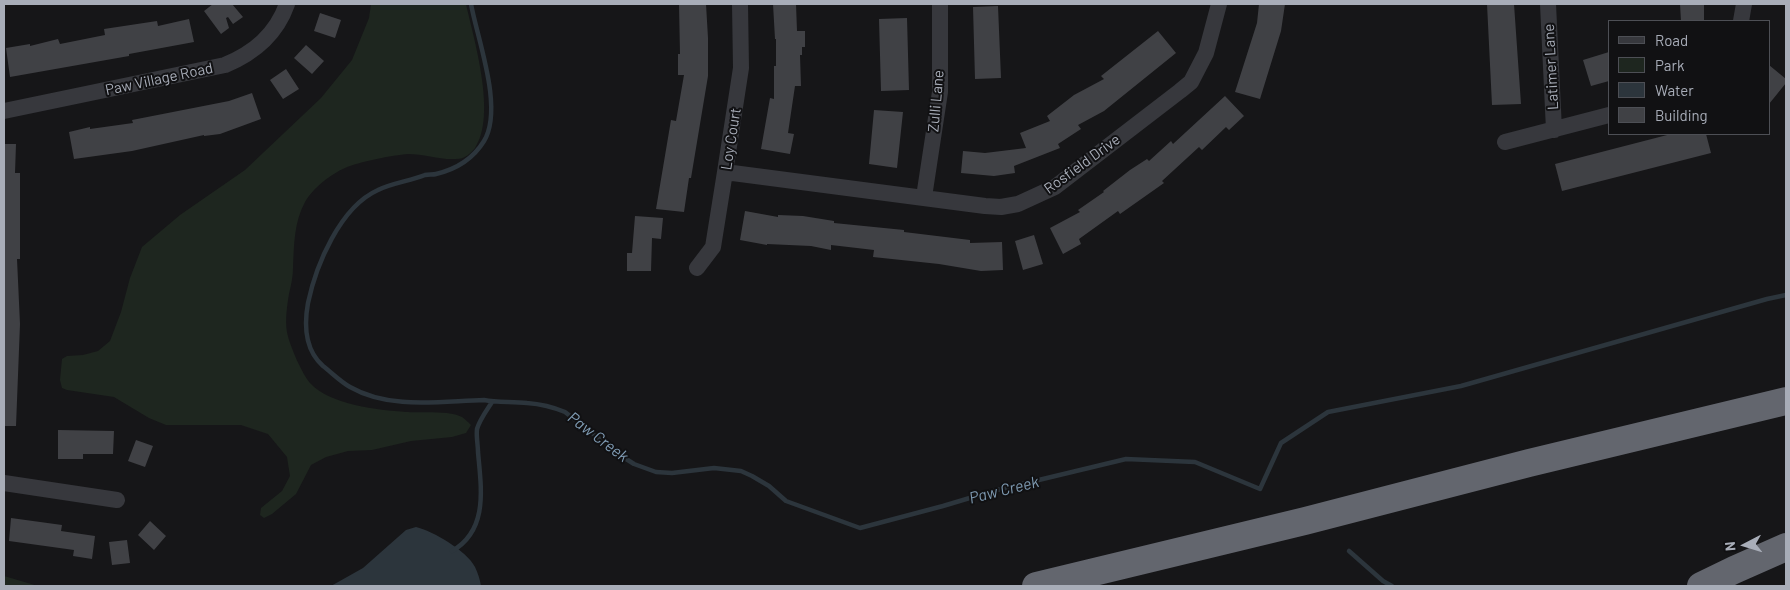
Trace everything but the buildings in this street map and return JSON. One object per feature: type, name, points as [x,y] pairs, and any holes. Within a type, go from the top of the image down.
[{"type":"highway","points":[[1036,586],[1786,401]]},
{"type":"highway","points":[[1701,586],[1786,546]]},
{"type":"street","name":"Paw Village Road","points":[[4,112],[225,65],[244,57],[269,37],[287,4]]},
{"type":"street","name":"Loy Court","points":[[697,268],[713,247],[726,172],[741,68],[740,4]]},
{"type":"street","name":"Zulli Lane","points":[[924,197],[940,92],[940,4]]},
{"type":"street","name":"Rosfield Drive","points":[[726,172],[1001,207],[1026,201],[1054,187],[1191,82],[1206,53],[1219,4]]},
{"type":"street","name":"Latimer Lane","points":[[1548,4],[1554,130]]},
{"type":"street","points":[[1741,20],[1744,4]]},
{"type":"street","points":[[1506,142],[1608,115]]},
{"type":"street","points":[[4,483],[117,500]]},
{"type":"green space","points":[[371,4],[466,4],[482,77],[484,117],[481,134],[475,148],[465,157],[444,159],[408,154],[376,159],[340,171],[328,178],[313,192],[301,210],[294,242],[293,275],[286,313],[288,337],[296,359],[307,379],[329,397],[355,405],[382,410],[450,413],[462,417],[471,425],[466,433],[452,437],[411,441],[372,450],[348,451],[326,457],[311,465],[296,494],[272,514],[264,518],[260,515],[261,508],[282,491],[290,476],[287,457],[268,434],[241,425],[166,425],[149,418],[114,397],[67,390],[62,388],[60,380],[62,359],[67,356],[83,355],[98,351],[110,341],[142,247],[180,215],[245,170],[321,98],[352,60],[369,18]]},
{"type":"green space","points":[[4,576],[38,586],[4,586]]},
{"type":"water","points":[[416,527],[440,537],[465,555],[475,567],[481,586],[331,586],[363,568],[406,530]]},
{"type":"waterway","name":"Paw Creek","points":[[471,4],[490,92],[491,110],[489,127],[484,141],[470,158],[451,169],[389,186],[364,198],[341,223],[324,255],[308,303],[307,337],[317,360],[343,383],[365,394],[382,399],[416,402],[484,400],[532,403],[556,409],[565,412],[634,464],[656,472],[672,473],[714,468],[741,471],[769,486],[786,501],[860,528],[993,491],[1126,459],[1195,462],[1260,489],[1281,443],[1328,412],[1461,386],[1786,295]]},
{"type":"waterway","points":[[452,551],[464,542],[472,532],[477,520],[481,493],[477,429],[492,402]]},
{"type":"waterway","name":"Paw Creek","points":[[1349,551],[1383,581],[1392,586]]}]
